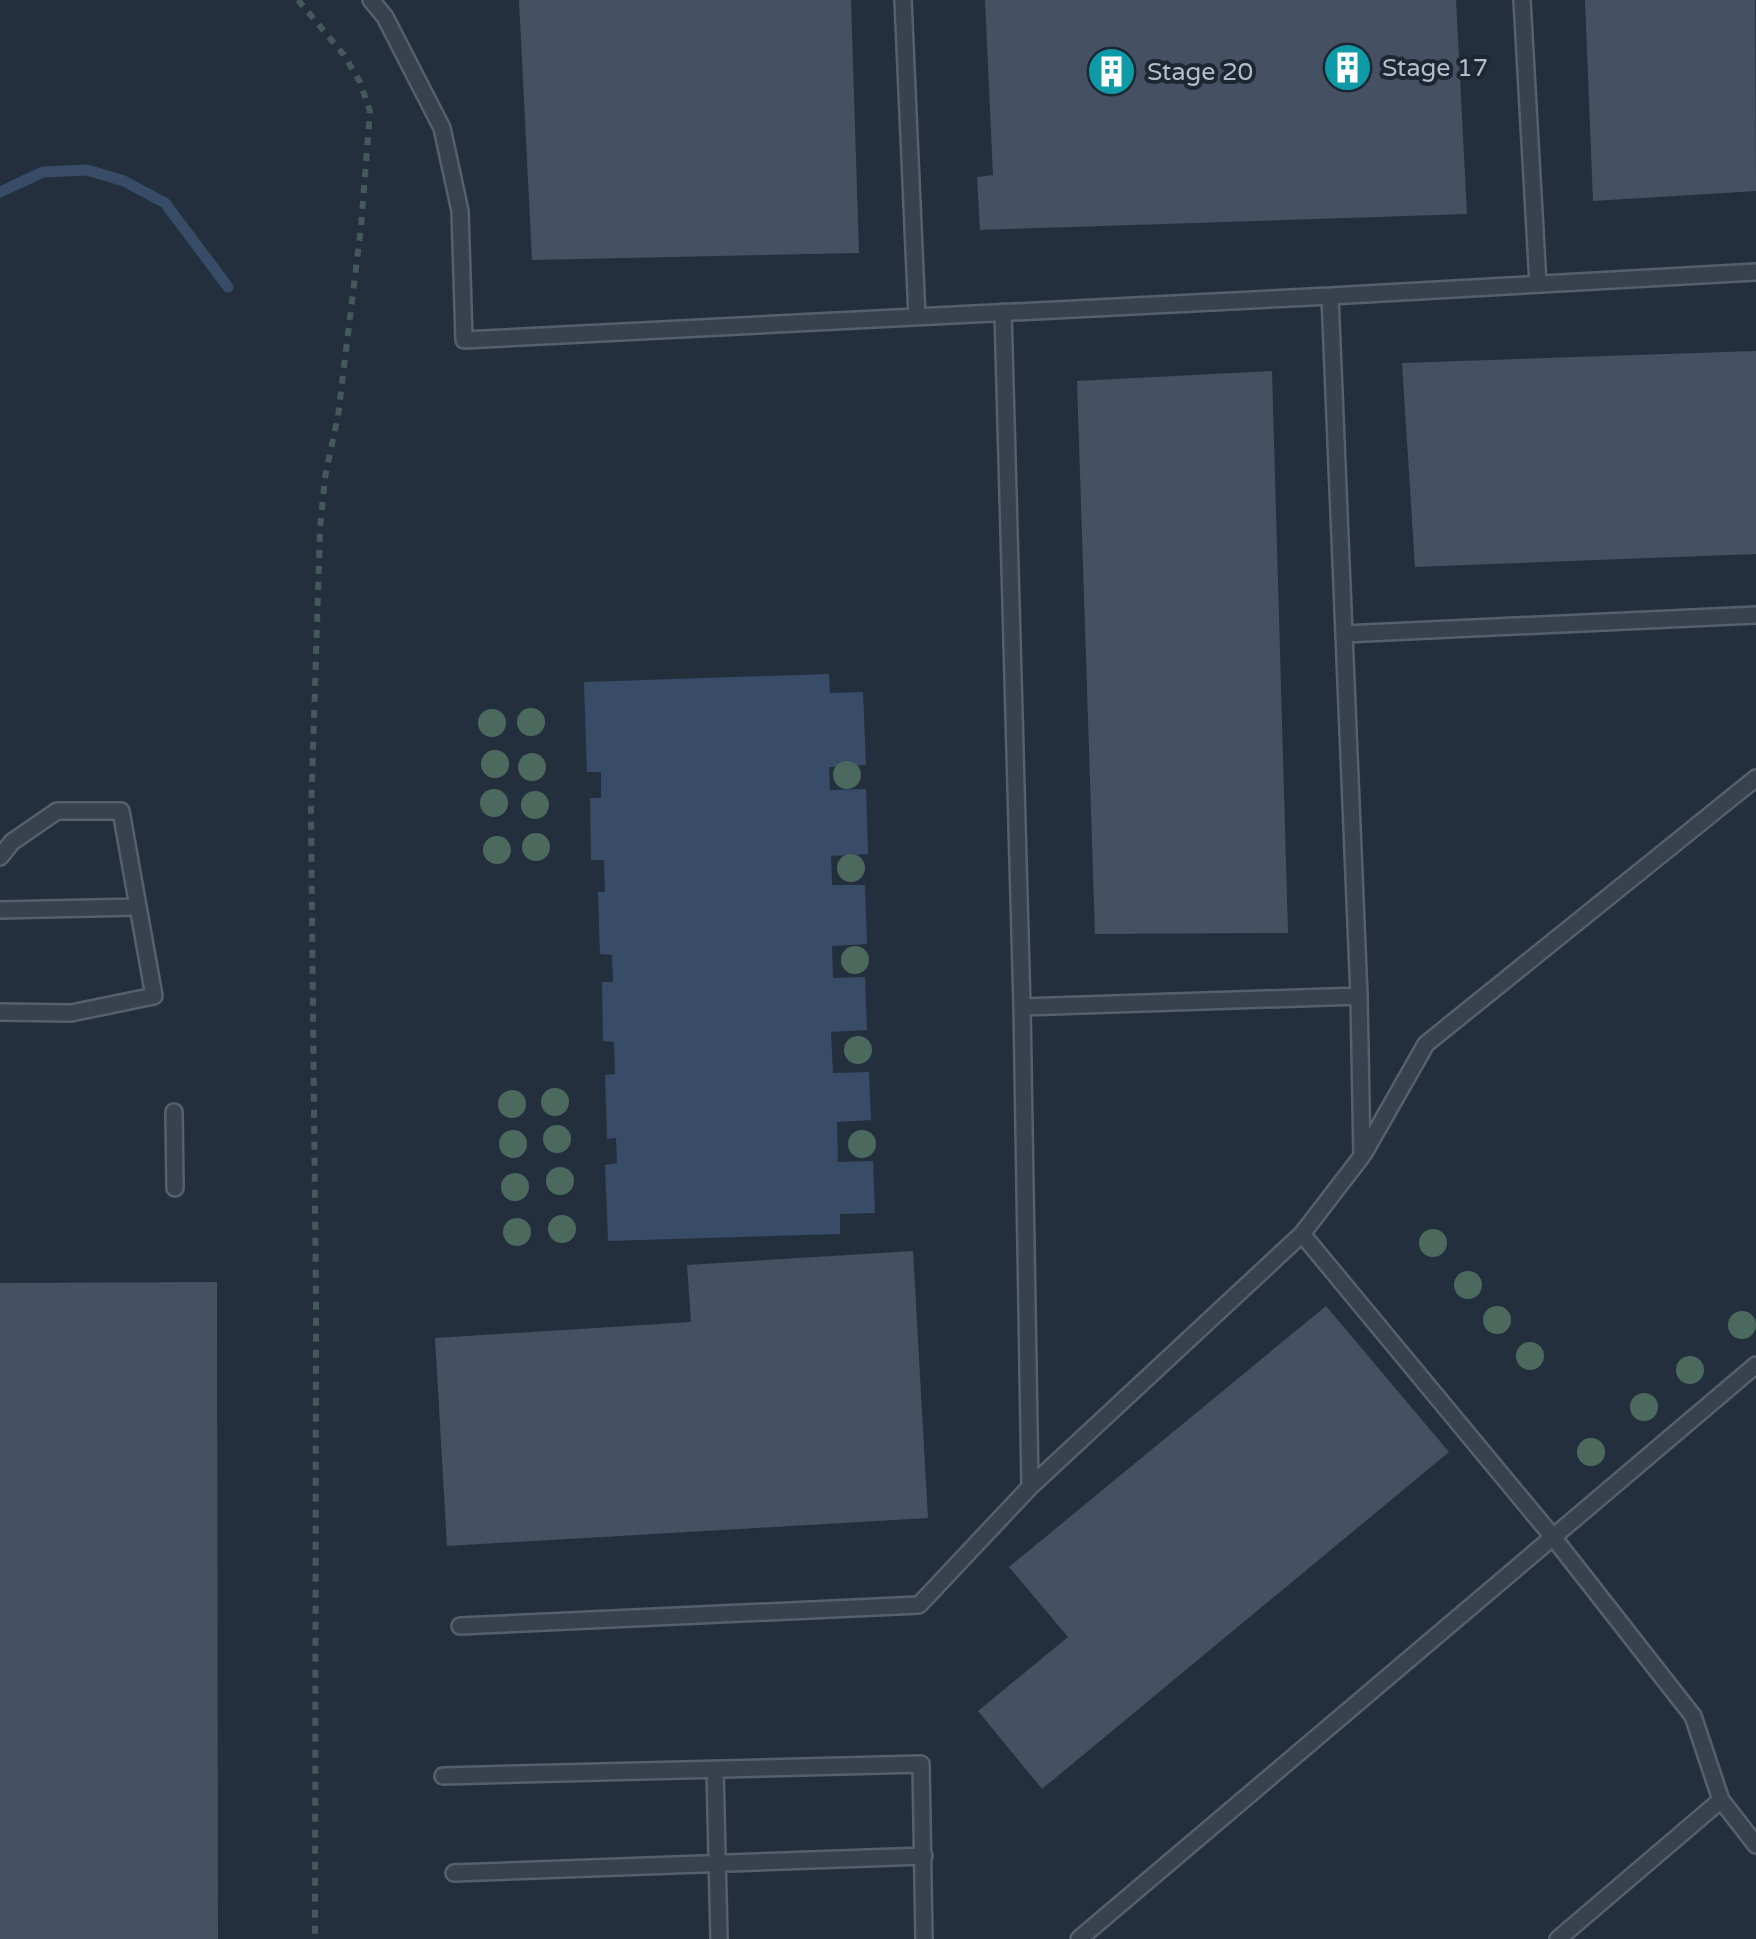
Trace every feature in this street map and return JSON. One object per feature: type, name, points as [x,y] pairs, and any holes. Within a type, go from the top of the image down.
[{"type":"lane","points":[[371,0],[385,17],[442,128],[460,211],[464,340],[1756,272]]},
{"type":"lane","points":[[903,0],[916,317]]},
{"type":"lane","points":[[1522,0],[1538,284]]},
{"type":"lane","points":[[1330,296],[1360,996],[1362,1156]]},
{"type":"lane","points":[[1003,312],[1022,1007],[1030,1487]]},
{"type":"lane","points":[[1344,634],[1756,615]]},
{"type":"lane","points":[[460,1626],[919,1604],[1030,1487],[1302,1234],[1362,1156],[1426,1044],[1756,778]]},
{"type":"lane","points":[[0,858],[12,842],[57,810],[121,811],[154,996],[71,1013],[0,1012]]},
{"type":"lane","points":[[0,910],[138,907]]},
{"type":"lane","points":[[1022,1007],[1360,996]]},
{"type":"lane","points":[[174,1112],[175,1188]]},
{"type":"lane","points":[[1302,1234],[1554,1536],[1693,1716],[1721,1800],[1756,1846]]},
{"type":"lane","points":[[1079,1939],[1756,1365]]},
{"type":"lane","points":[[443,1776],[921,1764],[924,1939]]},
{"type":"lane","points":[[715,1769],[719,1939]]},
{"type":"lane","points":[[1558,1939],[1721,1800]]},
{"type":"lane","points":[[454,1873],[924,1856]]},
{"type":"path","points":[[298,0],[344,55],[370,110],[345,360],[320,529],[312,794],[315,1939]]},
{"type":"water","points":[[829,674],[830,693],[863,692],[866,765],[829,767],[830,790],[866,789],[868,854],[831,856],[832,885],[865,885],[867,944],[832,946],[833,978],[865,977],[867,1030],[831,1032],[833,1073],[869,1072],[871,1120],[837,1122],[838,1162],[873,1161],[875,1213],[840,1214],[840,1234],[608,1241],[605,1165],[617,1163],[616,1138],[607,1139],[605,1075],[615,1074],[614,1042],[603,1041],[602,982],[613,982],[612,955],[600,954],[598,892],[605,892],[604,860],[591,860],[590,798],[601,798],[601,772],[587,772],[584,682]]},
{"type":"building","points":[[519,0],[851,0],[859,253],[532,260]]},
{"type":"building","points":[[985,0],[1456,0],[1467,214],[980,230],[977,177],[993,175]]},
{"type":"building","points":[[1585,0],[1755,0],[1756,191],[1593,201]]},
{"type":"building","points":[[1756,351],[1756,554],[1415,567],[1402,363]]},
{"type":"building","points":[[1272,371],[1288,933],[1095,934],[1077,381]]},
{"type":"building","points":[[913,1251],[928,1518],[447,1546],[435,1338],[691,1322],[687,1265]]},
{"type":"building","points":[[217,1282],[218,1939],[0,1939],[0,1283]]},
{"type":"building","points":[[1326,1306],[1449,1452],[1042,1789],[978,1711],[1068,1637],[1009,1567]]},
{"type":"waterway","points":[[0,192],[43,172],[87,170],[124,181],[165,203],[228,287]]},
{"type":"place","name":"Stage 17","points":[[1347,67]]},
{"type":"place","name":"Stage 20","points":[[1112,71]]}]
